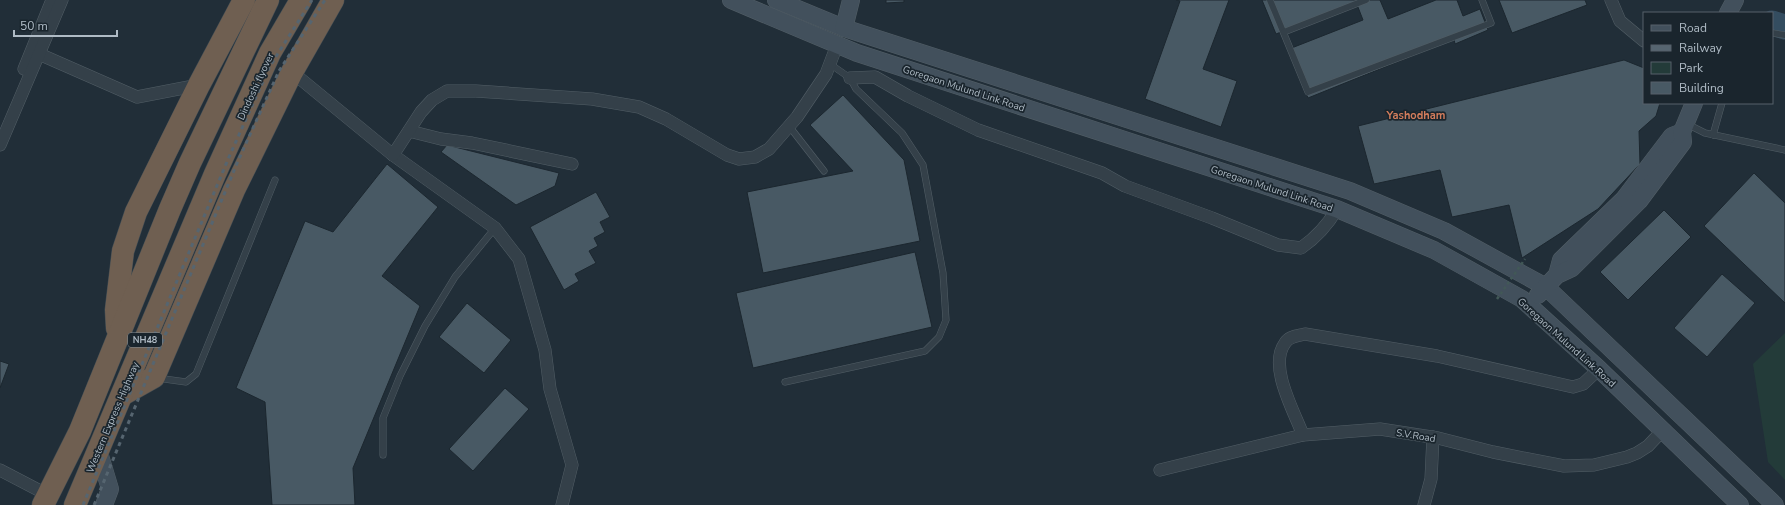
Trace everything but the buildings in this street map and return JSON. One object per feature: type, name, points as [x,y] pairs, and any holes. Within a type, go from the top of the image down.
[{"type":"highway","points":[[118,338],[116,310],[123,251],[136,212],[199,85],[244,0]]},
{"type":"highway","name":"NH48","points":[[43,501],[80,432],[190,163],[268,0]]},
{"type":"highway","name":"Dindoshi flyover","points":[[215,174],[270,53],[301,0]]},
{"type":"highway","points":[[122,395],[154,378],[234,190],[292,72],[333,0]]},
{"type":"highway","name":"Western Express Highway","points":[[75,505],[167,284],[215,174]]},
{"type":"main road","name":"Goregaon Mulund Link Road","points":[[731,0],[837,45],[1336,209],[1434,250],[1522,299],[1599,369],[1740,505]]},
{"type":"main road","name":"Goregaon Mulund Link Road","points":[[776,0],[844,28],[1350,191],[1444,231],[1552,281],[1775,505]]},
{"type":"main road","points":[[844,28],[851,0]]},
{"type":"main road","points":[[1729,12],[1735,0]]},
{"type":"main road","points":[[1529,305],[1552,281],[1561,260],[1574,256],[1624,199],[1655,171],[1672,136],[1685,128],[1694,104]]},
{"type":"main road","points":[[1284,193],[1292,173]]},
{"type":"main road","points":[[98,449],[110,489],[104,505]]},
{"type":"street","points":[[0,143],[52,0]]},
{"type":"street","points":[[0,127],[28,69],[40,54],[62,0]]},
{"type":"street","points":[[1611,0],[1620,21],[1643,40]]},
{"type":"street","points":[[394,154],[422,112],[432,100],[447,91],[476,90],[592,99],[639,107],[666,119],[727,155],[739,159],[755,158],[769,149],[790,126],[817,90],[830,64],[837,45]]},
{"type":"street","points":[[40,54],[137,97],[199,85]]},
{"type":"street","points":[[292,72],[394,154],[495,228],[519,260],[545,350],[550,389],[572,465],[562,505]]},
{"type":"street","points":[[850,78],[875,77],[915,100],[978,130],[1102,173],[1132,189],[1212,218],[1278,245],[1301,248],[1316,238],[1327,226],[1336,209]]},
{"type":"street","points":[[409,131],[441,139],[472,143],[572,164]]},
{"type":"street","points":[[1303,435],[1282,380],[1278,360],[1285,342],[1292,337],[1305,334],[1437,356],[1573,387],[1583,384],[1599,369]]},
{"type":"street","name":"S.V.Road","points":[[1160,470],[1303,435],[1380,429],[1433,437],[1493,452],[1564,466],[1594,465],[1637,453],[1648,446],[1663,430]]},
{"type":"street","points":[[1424,505],[1431,479],[1433,437]]},
{"type":"street","points":[[0,470],[43,501]]},
{"type":"lane","points":[[1270,0],[1308,92],[1491,23],[1482,0]]},
{"type":"lane","points":[[1284,32],[1366,0]]},
{"type":"lane","points":[[1773,33],[1785,35]]},
{"type":"lane","points":[[785,382],[925,351],[939,337],[946,320],[943,273],[923,166],[902,133],[856,89],[850,78],[830,64]]},
{"type":"lane","points":[[1713,135],[1722,104]]},
{"type":"lane","points":[[790,126],[824,171]]},
{"type":"lane","points":[[1685,128],[1785,150]]},
{"type":"lane","points":[[154,378],[186,382],[196,374],[276,180]]},
{"type":"lane","points":[[383,455],[383,418],[400,376],[425,326],[455,277],[495,228]]},
{"type":"path","points":[[1497,299],[1525,259]]},
{"type":"green space","points":[[1785,333],[1785,480],[1768,462],[1753,364]]},
{"type":"waterway","points":[[1773,23],[1785,27]]},
{"type":"railway","points":[[83,505],[229,157],[270,66],[312,0]]},
{"type":"railway","points":[[94,505],[238,161],[279,71],[325,0]]},
{"type":"district","name":"Yashodham","points":[[1416,115]]}]
